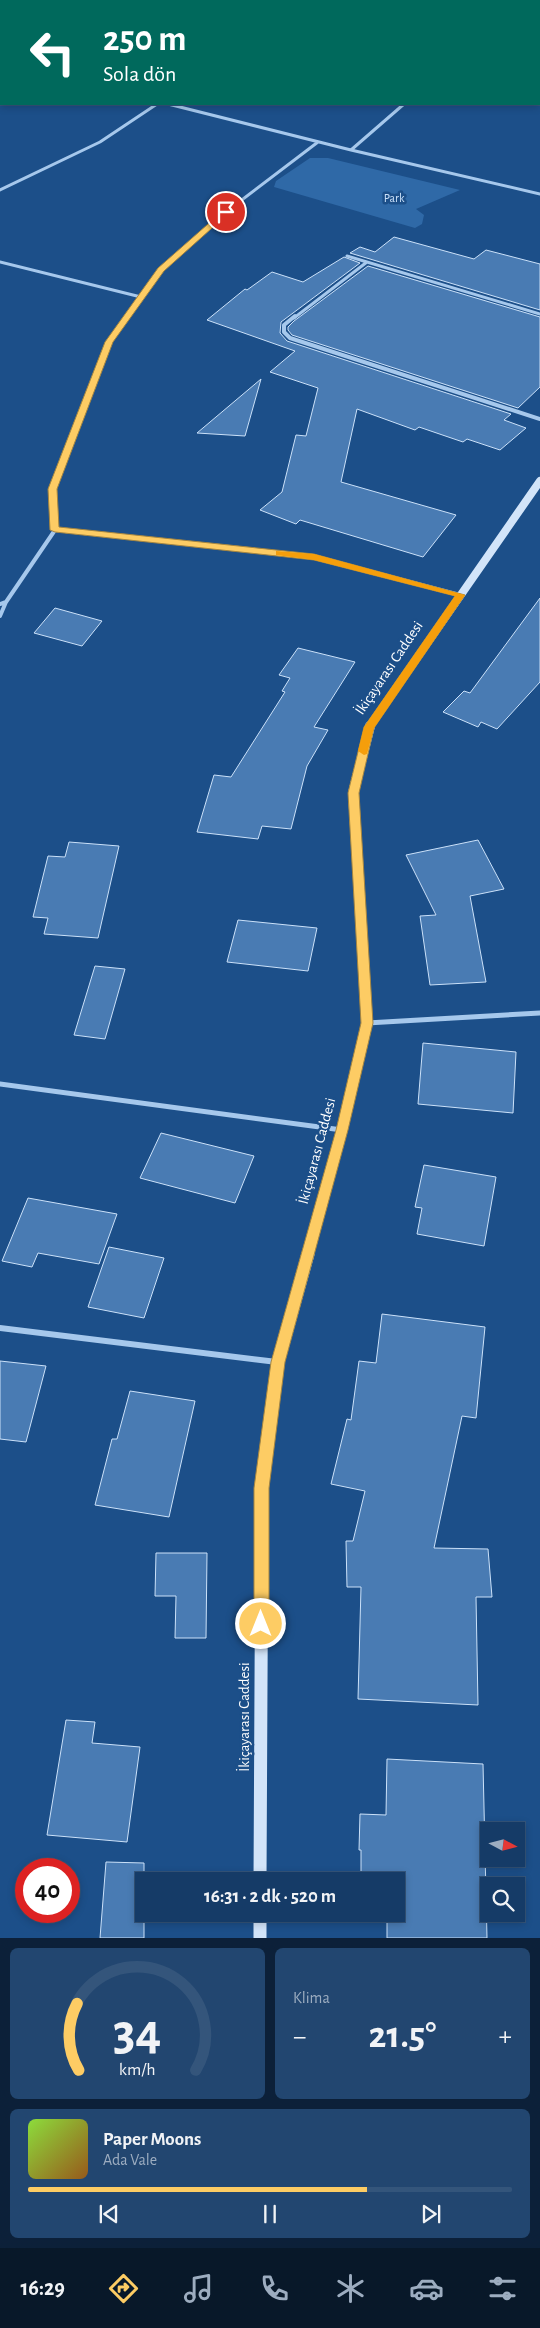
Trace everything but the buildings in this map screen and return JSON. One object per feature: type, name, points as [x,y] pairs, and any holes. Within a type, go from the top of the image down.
[{"type":"street","points":[[0,190],[100,142],[156,105]]},
{"type":"street","points":[[172,105],[351,150],[540,194]]},
{"type":"street","points":[[351,150],[403,105]]},
{"type":"street","points":[[0,616],[6,602],[55,530],[52,489],[109,342],[161,270],[226,212],[318,142]]},
{"type":"street","points":[[347,256],[540,314]]},
{"type":"street","points":[[0,262],[141,297]]},
{"type":"street","points":[[367,262],[284,325],[284,332],[290,338],[353,360],[540,419]]},
{"type":"street","name":"İkiçayarası Caddesi","points":[[260,1872],[262,1488],[278,1362],[342,1130],[367,1023],[354,793],[369,727],[540,481]]},
{"type":"street","points":[[55,530],[314,557],[460,595]]},
{"type":"street","points":[[0,604],[6,602]]},
{"type":"street","points":[[367,1023],[540,1013]]},
{"type":"street","points":[[0,1084],[342,1130]]},
{"type":"street","points":[[0,1328],[278,1362]]},
{"type":"street","points":[[260,1922],[260,1938]]},
{"type":"green space","name":"Park","points":[[310,158],[328,158],[460,190],[416,209],[424,215],[422,224],[415,228],[274,187],[276,181]]},
{"type":"slow traffic","points":[[279,553],[314,557],[460,595],[369,727],[364,751]]},
{"type":"route","points":[[226,212],[161,270],[109,342],[52,489],[55,530],[314,557],[460,595],[369,727],[354,793],[367,1023],[342,1130],[278,1362],[262,1488],[261,1624]]}]
